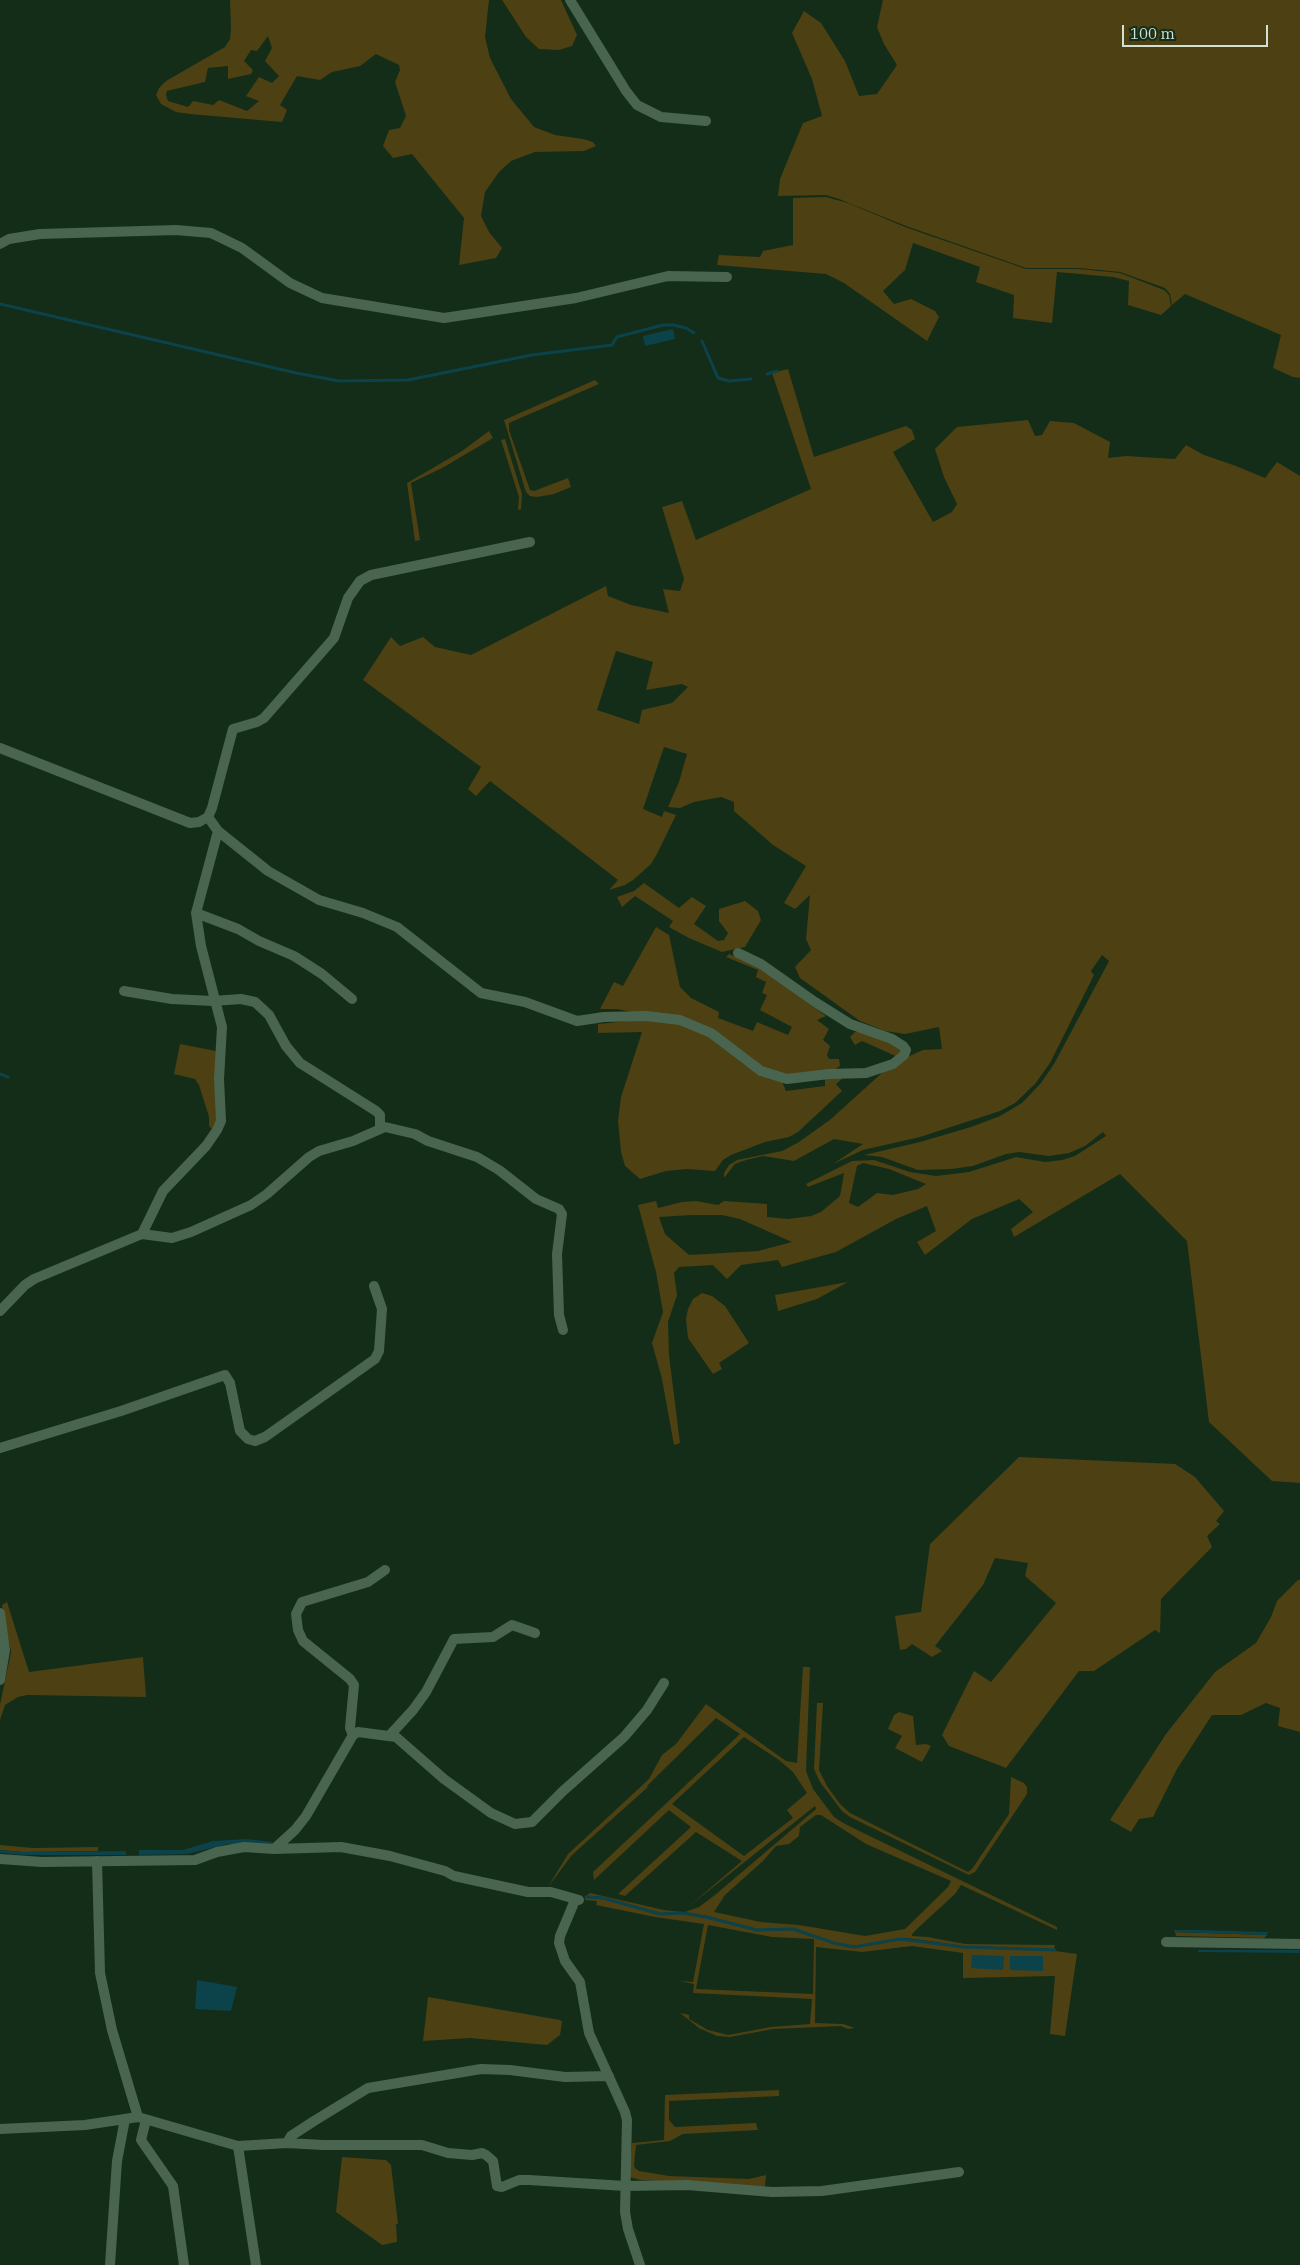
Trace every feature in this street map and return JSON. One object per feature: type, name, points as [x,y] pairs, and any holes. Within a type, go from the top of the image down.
[{"type":"street","points":[[570,0],[626,91],[637,105],[661,117],[706,122]]},
{"type":"street","points":[[0,244],[9,239],[40,234],[176,230],[211,233],[242,248],[290,283],[322,298],[444,318],[576,298],[668,276],[727,277]]},
{"type":"street","points":[[0,748],[190,823],[199,822],[208,817],[216,796],[233,729],[264,718],[334,638],[348,598],[360,581],[371,575],[530,542]]},
{"type":"street","points":[[208,817],[218,832],[268,871],[319,900],[363,913],[397,927],[481,993],[525,1002],[577,1021],[604,1017],[646,1016],[680,1020],[712,1032],[761,1071],[787,1079],[829,1074],[866,1073],[893,1064],[904,1055],[906,1050],[892,1039],[850,1024],[761,964],[738,954]]},
{"type":"street","points":[[142,1234],[164,1191],[196,1158],[214,1136],[219,1126],[222,1027],[201,946],[196,913],[218,832]]},
{"type":"street","points":[[196,913],[238,929],[259,941],[294,956],[322,974],[352,999]]},
{"type":"street","points":[[124,991],[172,999],[214,1001],[241,999],[249,1000],[259,1005],[278,1028],[286,1046],[300,1063],[376,1110],[380,1115],[380,1128]]},
{"type":"street","points":[[0,1311],[25,1284],[34,1279],[142,1234],[172,1238],[191,1232],[251,1205],[267,1194],[309,1157],[319,1151],[353,1141],[385,1127],[404,1131],[428,1141],[465,1152],[499,1170],[536,1199],[559,1209],[562,1214],[557,1254],[559,1315],[563,1330]]},
{"type":"street","points":[[0,1448],[121,1411],[225,1375],[230,1383],[240,1431],[248,1439],[255,1441],[265,1437],[375,1359],[379,1351],[382,1309],[374,1286]]},
{"type":"street","points":[[353,1735],[350,1728],[354,1685],[350,1679],[302,1641],[298,1630],[296,1614],[298,1606],[302,1602],[368,1582],[385,1570]]},
{"type":"street","points":[[0,1613],[5,1650],[0,1680]]},
{"type":"street","points":[[390,1735],[408,1717],[426,1692],[454,1639],[493,1637],[512,1625],[535,1633]]},
{"type":"street","points":[[274,1849],[295,1830],[306,1816],[353,1735],[364,1732],[390,1735],[402,1742],[444,1778],[491,1813],[515,1824],[532,1822],[563,1791],[624,1738],[647,1710],[664,1683]]},
{"type":"street","points":[[0,1859],[42,1862],[195,1860],[216,1852],[244,1847],[274,1849],[341,1847],[390,1856],[445,1871],[454,1876],[528,1892],[551,1892],[576,1903],[560,1936],[559,1944],[565,1961],[580,1982],[586,2022],[622,2102],[627,2120],[625,2212],[628,2229],[640,2265]]},
{"type":"street","points":[[97,1861],[100,1973],[110,2022],[142,2119],[141,2140],[173,2186],[184,2265]]},
{"type":"street","points":[[1166,1942],[1300,1944]]},
{"type":"street","points":[[287,2143],[292,2136],[314,2121],[368,2088],[481,2069],[510,2070],[565,2077],[609,2076]]},
{"type":"street","points":[[120,2265],[110,2260],[117,2162],[125,2119]]},
{"type":"street","points":[[0,2129],[142,2119],[238,2146],[287,2143],[323,2146],[422,2145],[448,2153],[482,2153],[493,2161],[497,2186],[502,2187],[519,2180],[529,2180],[625,2186],[687,2186],[772,2192],[822,2191],[960,2172]]},
{"type":"street","points":[[238,2146],[256,2265]]},
{"type":"shaded area","points":[[230,0],[489,0],[485,37],[490,58],[511,99],[534,127],[555,135],[593,142],[596,146],[584,151],[535,152],[511,161],[499,172],[485,192],[481,216],[489,232],[502,248],[496,258],[459,265],[464,218],[412,154],[393,158],[383,146],[389,130],[400,128],[406,116],[395,82],[400,70],[399,65],[376,54],[360,66],[332,72],[320,80],[297,76],[280,105],[287,110],[282,122],[176,112],[161,104],[156,95],[159,88],[166,81],[225,47],[230,39]],"holes":[[[268,36],[272,48],[265,61],[279,76],[272,83],[259,77],[246,96],[259,101],[247,111],[219,100],[213,105],[193,101],[188,107],[168,101],[167,91],[205,82],[208,68],[228,66],[228,79],[251,74],[253,70],[244,61],[251,50],[257,51]]]},
{"type":"shaded area","points":[[502,0],[561,0],[577,35],[572,46],[559,50],[539,49],[526,37]]},
{"type":"shaded area","points":[[883,0],[1300,0],[1300,378],[1273,368],[1281,335],[1185,294],[1172,305],[1170,294],[1165,288],[1120,272],[1079,268],[1026,268],[906,226],[826,195],[778,196],[780,179],[803,123],[822,116],[812,79],[792,33],[804,11],[821,23],[845,61],[859,96],[877,94],[897,65],[884,44],[877,27]]},
{"type":"shaded area","points":[[826,197],[848,203],[905,227],[1026,269],[1079,269],[1120,273],[1164,290],[1169,295],[1171,306],[1161,315],[1128,305],[1129,281],[1113,277],[1057,272],[1052,323],[1013,318],[1014,295],[976,282],[980,267],[913,243],[905,270],[883,291],[894,304],[911,299],[935,311],[939,317],[927,341],[844,283],[826,274],[717,265],[719,255],[760,257],[763,251],[793,245],[793,198]]},
{"type":"shaded area","points":[[788,369],[814,457],[906,426],[912,430],[915,439],[893,452],[933,522],[952,512],[957,504],[944,477],[935,449],[957,427],[1028,420],[1035,436],[1042,435],[1050,421],[1074,423],[1110,442],[1108,458],[1126,456],[1175,459],[1186,445],[1204,455],[1265,478],[1277,462],[1300,476],[1300,1483],[1272,1481],[1209,1422],[1187,1241],[1120,1174],[1014,1237],[1011,1229],[1033,1212],[1019,1199],[972,1219],[925,1255],[917,1242],[936,1231],[927,1206],[896,1219],[836,1252],[782,1267],[778,1260],[741,1265],[727,1279],[713,1265],[679,1267],[674,1273],[677,1295],[668,1322],[669,1355],[680,1443],[674,1445],[662,1379],[652,1343],[663,1312],[656,1272],[638,1205],[656,1201],[658,1208],[682,1202],[696,1201],[718,1205],[724,1201],[767,1204],[767,1217],[788,1219],[811,1216],[821,1212],[840,1196],[844,1173],[808,1187],[806,1184],[852,1161],[874,1160],[910,1172],[936,1176],[969,1172],[1016,1157],[1045,1162],[1062,1160],[1075,1156],[1106,1136],[1103,1132],[1085,1146],[1069,1153],[1049,1156],[1019,1152],[1006,1154],[973,1166],[951,1169],[918,1170],[882,1157],[864,1155],[920,1142],[971,1127],[1000,1116],[1022,1103],[1041,1083],[1054,1064],[1109,961],[1102,955],[1091,971],[1094,975],[1050,1063],[1035,1084],[1015,1103],[1000,1111],[920,1137],[863,1150],[833,1164],[863,1144],[834,1139],[794,1161],[763,1156],[746,1160],[735,1164],[724,1178],[724,1173],[729,1165],[737,1160],[782,1151],[799,1142],[831,1119],[884,1071],[907,1057],[923,1050],[942,1049],[939,1027],[905,1034],[885,1031],[860,1021],[800,978],[795,967],[811,950],[806,939],[810,895],[795,909],[784,903],[806,866],[773,845],[734,811],[734,802],[721,797],[694,802],[680,808],[668,807],[679,782],[687,754],[664,747],[643,809],[662,817],[664,811],[676,815],[657,854],[651,864],[633,880],[625,885],[609,890],[618,880],[490,781],[476,796],[468,789],[481,767],[363,680],[391,637],[400,646],[423,637],[435,647],[471,655],[606,586],[608,596],[631,605],[669,613],[663,589],[680,591],[684,579],[662,507],[682,501],[696,540],[811,489],[772,373]],"holes":[[[616,651],[653,662],[646,690],[682,684],[688,687],[672,703],[642,710],[639,724],[597,710]],[[863,1163],[889,1169],[926,1184],[918,1189],[893,1195],[877,1193],[858,1207],[849,1203],[857,1166]],[[722,1215],[740,1219],[792,1242],[758,1251],[689,1255],[665,1234],[659,1217]]]},
{"type":"shaded area","points":[[595,380],[599,384],[509,423],[509,430],[530,490],[534,491],[568,478],[571,487],[554,494],[537,497],[530,496],[526,492],[504,420]]},
{"type":"shaded area","points":[[489,431],[493,438],[444,467],[411,483],[420,540],[415,541],[407,483],[462,451]]},
{"type":"shaded area","points":[[505,439],[522,494],[521,509],[518,510],[519,497],[501,440]]},
{"type":"shaded area","points":[[644,883],[679,908],[692,897],[706,906],[694,924],[718,941],[724,940],[728,933],[719,921],[719,909],[745,901],[758,911],[761,920],[745,947],[722,952],[669,927],[673,921],[635,896],[622,907],[617,897],[634,891]]},
{"type":"shaded area","points":[[656,927],[669,935],[680,987],[691,998],[719,1012],[718,1018],[753,1031],[757,1022],[788,1035],[792,1027],[760,1010],[767,995],[762,993],[766,982],[756,977],[758,970],[726,957],[729,954],[754,964],[826,1016],[817,1020],[829,1029],[823,1040],[830,1046],[827,1055],[829,1059],[839,1059],[840,1066],[834,1070],[785,1075],[769,1071],[714,1030],[618,1009],[600,1009],[614,982],[623,986]]},
{"type":"shaded area","points":[[650,1019],[678,1022],[704,1033],[742,1063],[770,1079],[782,1081],[786,1091],[825,1086],[825,1078],[843,1078],[836,1084],[842,1091],[798,1132],[789,1137],[765,1142],[731,1155],[723,1160],[715,1171],[687,1169],[666,1171],[640,1179],[625,1166],[621,1152],[618,1121],[621,1097],[642,1032],[598,1033],[598,1024]]},
{"type":"shaded area","points":[[862,1031],[896,1044],[903,1050],[898,1057],[862,1041],[855,1045],[850,1037],[855,1032]]},
{"type":"shaded area","points":[[180,1044],[216,1051],[218,1116],[213,1130],[209,1126],[209,1117],[199,1085],[195,1079],[174,1074]]},
{"type":"shaded area","points":[[848,1282],[817,1299],[778,1311],[775,1295]]},
{"type":"shaded area","points":[[702,1293],[712,1296],[725,1306],[749,1343],[719,1363],[722,1369],[713,1374],[688,1338],[686,1319],[688,1309],[693,1299]]},
{"type":"shaded area","points":[[1019,1457],[1175,1464],[1195,1477],[1224,1511],[1216,1521],[1220,1524],[1207,1536],[1212,1547],[1161,1599],[1160,1633],[1155,1630],[1094,1671],[1079,1671],[1006,1768],[949,1746],[942,1735],[974,1671],[991,1682],[1056,1603],[1025,1576],[1028,1563],[995,1558],[983,1585],[935,1646],[942,1651],[932,1657],[912,1644],[906,1649],[900,1650],[895,1616],[921,1612],[930,1544]]},
{"type":"shaded area","points":[[1300,1580],[1300,1732],[1278,1726],[1280,1708],[1266,1703],[1241,1715],[1212,1715],[1177,1769],[1153,1817],[1139,1819],[1131,1832],[1110,1820],[1166,1734],[1215,1672],[1256,1643],[1271,1617],[1277,1601]]},
{"type":"shaded area","points":[[7,1602],[29,1672],[143,1657],[146,1697],[27,1695],[18,1697],[5,1705],[0,1720],[0,1705],[11,1652],[2,1605]]},
{"type":"shaded area","points":[[803,1667],[810,1667],[806,1771],[813,1789],[834,1817],[1057,1927],[1057,1930],[961,1885],[955,1894],[918,1928],[912,1936],[965,1944],[1055,1945],[1054,1949],[963,1946],[907,1938],[854,1946],[834,1942],[793,1928],[756,1929],[685,1912],[699,1907],[715,1895],[816,1809],[815,1806],[688,1907],[742,1861],[696,1832],[625,1896],[618,1894],[691,1827],[669,1810],[594,1880],[593,1872],[740,1734],[716,1718],[648,1787],[572,1855],[548,1887],[568,1854],[649,1779],[662,1755],[676,1744],[706,1704],[786,1761],[797,1763]],"holes":[[[744,1737],[779,1760],[793,1772],[807,1793],[787,1810],[793,1818],[744,1856],[672,1804]],[[816,1815],[821,1815],[866,1844],[951,1881],[948,1887],[905,1929],[865,1936],[799,1925],[761,1922],[714,1912],[725,1895],[763,1861],[776,1846],[789,1844],[799,1836],[800,1827]]]},
{"type":"shaded area","points":[[817,1703],[823,1703],[819,1770],[827,1786],[840,1804],[850,1813],[968,1872],[972,1869],[1009,1814],[1011,1777],[1024,1783],[1027,1787],[1027,1794],[975,1872],[969,1875],[850,1817],[842,1811],[820,1782],[814,1769]]},
{"type":"shaded area","points":[[899,1712],[913,1716],[916,1745],[926,1744],[931,1746],[922,1762],[895,1748],[902,1736],[888,1729],[894,1715]]},
{"type":"shaded area","points":[[0,1845],[33,1848],[98,1847],[98,1851],[22,1852],[0,1850]]},
{"type":"shaded area","points":[[590,1893],[664,1910],[683,1912],[660,1913],[602,1897],[586,1896]]},
{"type":"shaded area","points":[[585,1897],[603,1899],[660,1914],[683,1914],[710,1918],[757,1931],[793,1930],[834,1944],[854,1948],[900,1940],[963,1947],[1055,1951],[1077,1954],[1065,2036],[1050,2034],[1055,1976],[963,1978],[963,1953],[912,1946],[862,1952],[816,1947],[815,2023],[843,2024],[855,2028],[848,2029],[841,2026],[773,2029],[730,2037],[717,2036],[699,2028],[680,2013],[689,2015],[689,2019],[708,2030],[728,2035],[771,2027],[810,2024],[812,1999],[693,1993],[694,1984],[679,1981],[693,1982],[704,1924],[655,1917],[596,1905],[597,1901],[585,1900]],"holes":[[[708,1925],[772,1937],[814,1939],[813,1994],[696,1989]]]},
{"type":"shaded area","points":[[1175,1932],[1267,1935],[1264,1938],[1176,1936]]},
{"type":"shaded area","points":[[428,1997],[560,2020],[562,2022],[560,2035],[547,2045],[470,2038],[423,2041]]},
{"type":"shaded area","points":[[779,2090],[779,2096],[669,2101],[669,2120],[675,2127],[756,2123],[758,2130],[683,2134],[670,2141],[636,2145],[634,2165],[639,2171],[669,2176],[749,2179],[766,2175],[765,2187],[641,2180],[629,2177],[632,2143],[664,2140],[665,2095]]},
{"type":"shaded area","points":[[342,2157],[386,2160],[391,2165],[398,2224],[396,2224],[397,2242],[382,2245],[336,2212]]},
{"type":"water","points":[[673,329],[675,339],[645,346],[643,336]]},
{"type":"water","points":[[247,1839],[273,1842],[271,1845],[228,1844],[187,1854],[139,1855],[139,1850],[183,1850],[213,1841]]},
{"type":"water","points":[[0,1850],[22,1852],[126,1851],[126,1855],[23,1855],[0,1853]]},
{"type":"water","points":[[1173,1930],[1268,1932],[1267,1935],[1175,1932]]},
{"type":"water","points":[[1198,1950],[1300,1950],[1300,1953],[1198,1952]]},
{"type":"water","points":[[972,1955],[1004,1956],[1003,1970],[971,1968]]},
{"type":"water","points":[[1010,1956],[1043,1956],[1043,1971],[1010,1970]]},
{"type":"water","points":[[197,1980],[237,1987],[231,2011],[195,2009]]},
{"type":"waterway","points":[[0,304],[296,373],[339,381],[408,380],[532,355],[612,345],[617,337],[663,325],[686,328],[694,333]]},
{"type":"waterway","points":[[702,341],[718,378],[729,381],[751,379]]},
{"type":"waterway","points":[[767,374],[777,371]]},
{"type":"waterway","points":[[0,1074],[8,1077]]},
{"type":"waterway","points":[[586,1897],[603,1898],[660,1914],[683,1913],[710,1918],[757,1930],[793,1929],[834,1943],[854,1947],[900,1939],[963,1947],[1055,1950]]}]
